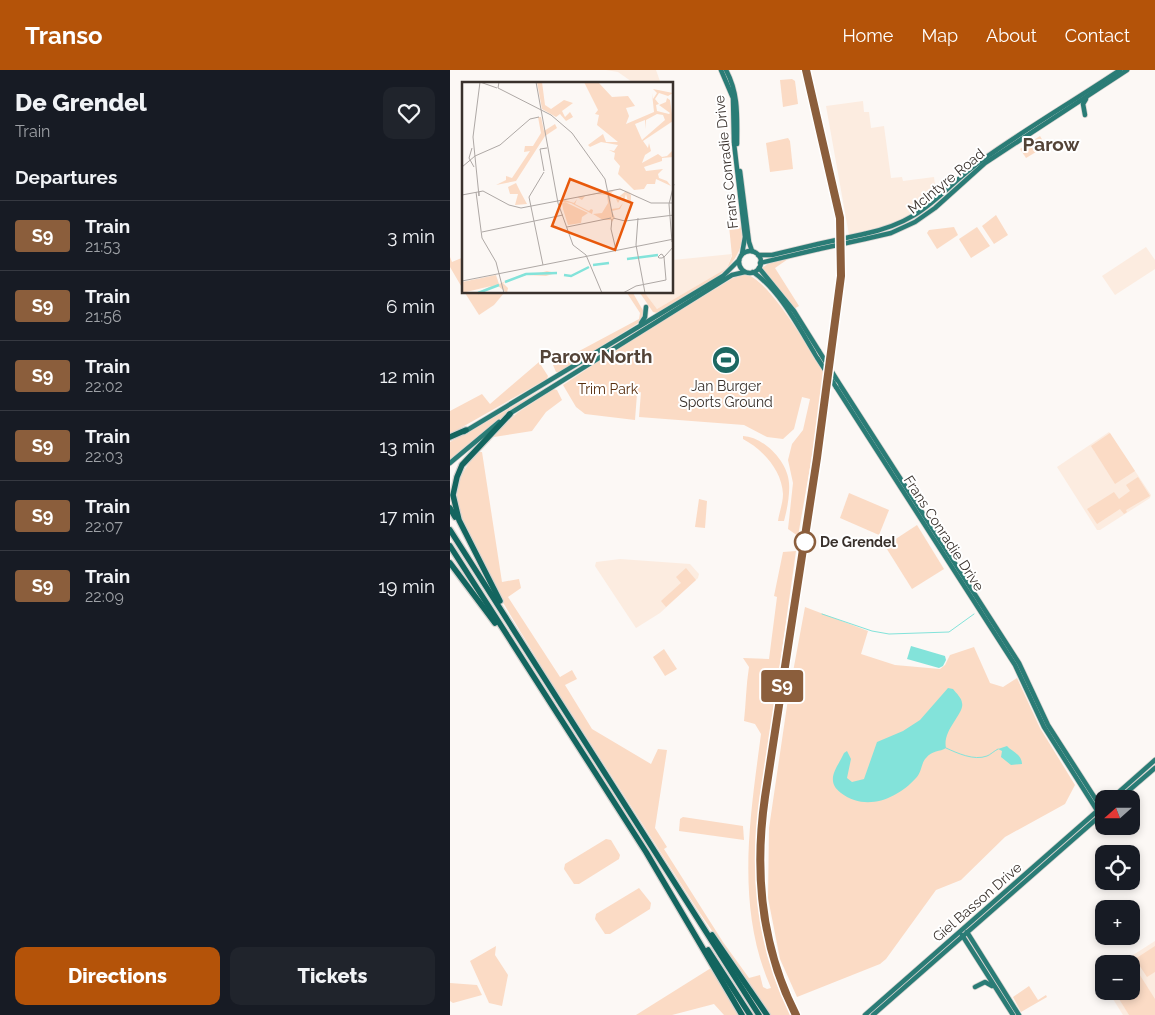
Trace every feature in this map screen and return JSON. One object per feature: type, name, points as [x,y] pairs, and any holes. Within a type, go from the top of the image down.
[{"type":"highway","points":[[481,565],[456,513],[454,488],[462,466],[510,414]]},
{"type":"highway","points":[[450,438],[466,430]]},
{"type":"highway","points":[[450,508],[533,659]]},
{"type":"highway","points":[[450,530],[759,1015]]},
{"type":"highway","points":[[450,546],[750,1015]]},
{"type":"highway","points":[[450,564],[523,660]]},
{"type":"highway","points":[[652,864],[742,1015]]},
{"type":"highway","points":[[692,910],[735,966],[766,1015]]},
{"type":"main road","name":"Frans Conradie Drive","points":[[722,70],[733,98],[734,143],[745,237],[742,254]]},
{"type":"main road","name":"Frans Conradie Drive","points":[[726,70],[733,85],[736,100],[737,143],[748,242],[752,251]]},
{"type":"main road","name":"McIntyre Road","points":[[864,237],[898,225],[919,214],[984,159],[1120,70]]},
{"type":"main road","name":"McIntyre Road","points":[[758,255],[772,255],[891,233],[915,222],[935,208],[984,163],[1127,70]]},
{"type":"main road","points":[[1085,115],[1083,104],[1090,94]]},
{"type":"main road","name":"McIntyre Road","points":[[760,265],[819,247]]},
{"type":"main road","points":[[450,462],[510,414],[732,275],[753,272],[760,265],[758,255],[752,251],[742,254],[739,260],[723,276],[466,430]]},
{"type":"main road","points":[[739,260],[740,267],[746,272]]},
{"type":"main road","name":"Frans Conradie Drive","points":[[760,265],[794,312],[1019,663],[1048,725],[1095,800]]},
{"type":"main road","name":"Frans Conradie Drive","points":[[753,272],[764,281],[786,310],[818,358],[1015,665],[1044,728],[1095,801]]},
{"type":"main road","points":[[637,327],[644,319],[646,307]]},
{"type":"main road","points":[[1121,790],[1155,760]]},
{"type":"main road","points":[[1129,790],[1155,768]]},
{"type":"main road","name":"Giel Basson Drive","points":[[874,1015],[1095,815]]},
{"type":"main road","points":[[964,932],[1013,1015]]},
{"type":"main road","points":[[964,932],[1019,1015]]},
{"type":"main road","name":"Giel Basson Drive","points":[[865,1015],[964,932]]},
{"type":"main road","points":[[975,987],[987,982],[999,992]]},
{"type":"shaded area","points":[[606,70],[656,70],[660,82],[632,82],[618,72]]},
{"type":"shaded area","points":[[863,101],[864,112],[869,112],[871,128],[884,126],[891,178],[902,177],[903,181],[934,177],[936,193],[931,202],[913,215],[884,227],[849,235],[826,106]]},
{"type":"shaded area","points":[[1146,247],[1155,260],[1155,269],[1115,295],[1102,276]]},
{"type":"shaded area","points":[[732,254],[727,268],[657,309],[646,294],[674,294],[674,260]]},
{"type":"shaded area","points":[[1109,432],[1151,495],[1150,498],[1100,530],[1097,530],[1057,467]]},
{"type":"shaded area","points":[[620,559],[690,564],[699,574],[698,578],[660,613],[636,628],[595,566],[596,562]]},
{"type":"shaded area","points":[[1155,941],[1155,1015],[1123,1015],[1114,1000],[1140,1000],[1140,955],[1133,955]]},
{"type":"green space","points":[[792,79],[795,81],[798,104],[783,107],[780,80]]},
{"type":"green space","points":[[1040,136],[1046,146],[1026,158],[1020,149]]},
{"type":"green space","points":[[788,138],[793,169],[770,172],[766,143]]},
{"type":"green space","points":[[996,215],[1008,235],[994,244],[982,226]]},
{"type":"green space","points":[[740,225],[742,241],[737,255],[727,268],[732,256],[729,226]]},
{"type":"green space","points":[[954,227],[958,235],[937,249],[927,233],[929,230]]},
{"type":"green space","points":[[977,227],[990,246],[971,258],[959,239]]},
{"type":"green space","points":[[814,253],[788,259],[775,268],[799,306],[794,309],[762,268],[769,263]]},
{"type":"green space","points":[[450,257],[452,262],[462,258],[462,288],[450,267]]},
{"type":"green space","points":[[727,268],[700,288],[657,313],[653,312],[641,294],[646,294],[657,309]]},
{"type":"green space","name":"Jan Burger Sports Ground","points":[[744,274],[754,278],[777,301],[826,376],[798,536],[788,529],[793,483],[788,460],[792,444],[803,430],[810,399],[802,397],[794,429],[783,439],[767,437],[744,425],[639,417],[641,392],[637,394],[635,420],[585,414],[576,407],[563,385],[626,343],[733,278]]},
{"type":"green space","points":[[466,294],[503,294],[494,305],[479,315]]},
{"type":"green space","points":[[628,294],[634,294],[645,314],[640,322],[560,372],[556,372],[553,365],[639,319],[640,313]]},
{"type":"green space","points":[[539,362],[548,376],[547,379],[450,434],[450,411],[482,394],[490,404]]},
{"type":"green space","points":[[552,384],[518,405],[450,460],[450,442]]},
{"type":"green space","points":[[553,389],[557,390],[562,400],[546,412],[532,431],[494,437],[517,413]]},
{"type":"green space","points":[[1110,433],[1135,471],[1115,484],[1091,446]]},
{"type":"green space","points":[[743,436],[751,437],[767,446],[780,459],[788,475],[788,502],[784,521],[778,521],[783,494],[779,477],[764,454],[743,439]]},
{"type":"green space","points":[[478,452],[482,452],[502,582],[519,579],[521,588],[508,597],[560,677],[572,670],[577,679],[565,685],[592,729],[651,764],[658,749],[667,750],[655,828],[667,847],[664,849],[723,942],[749,978],[760,975],[763,987],[767,989],[771,988],[760,957],[753,926],[748,862],[761,734],[755,724],[744,721],[749,667],[743,658],[769,659],[777,597],[774,596],[783,552],[796,551],[757,827],[757,876],[762,923],[773,970],[792,1015],[770,1015],[697,909],[546,674],[487,576],[459,512],[457,503],[460,480],[467,466]]},
{"type":"green space","points":[[1138,477],[1150,496],[1126,510],[1127,512],[1124,514],[1120,509],[1097,524],[1087,509],[1114,492],[1119,499],[1130,491],[1126,485]]},
{"type":"green space","points":[[849,493],[889,510],[879,535],[840,518]]},
{"type":"green space","points":[[699,499],[707,501],[705,528],[695,527]]},
{"type":"green space","points":[[917,525],[944,569],[912,589],[885,546]]},
{"type":"green space","points":[[686,568],[696,580],[666,607],[661,601],[681,583],[676,577]]},
{"type":"green space","points":[[805,607],[868,631],[861,654],[895,665],[940,669],[945,665],[950,655],[974,647],[990,683],[1003,687],[1017,678],[1040,728],[1075,785],[1065,804],[1005,837],[961,880],[936,890],[886,959],[880,964],[797,997],[780,959],[768,898],[769,828],[788,699]]},
{"type":"green space","points":[[664,649],[677,669],[665,676],[653,657]]},
{"type":"green space","points":[[683,817],[743,826],[744,840],[679,831],[680,819]]},
{"type":"green space","points":[[606,839],[611,840],[620,855],[619,859],[579,884],[574,884],[564,869],[565,864]]},
{"type":"green space","points":[[639,888],[651,903],[650,909],[610,934],[605,934],[595,919],[596,914]]},
{"type":"green space","points":[[496,946],[495,955],[508,975],[502,1006],[489,1003],[470,961]]},
{"type":"green space","points":[[1155,946],[1155,972],[1147,977],[1140,966],[1140,956]]},
{"type":"green space","points":[[711,968],[738,1015],[724,1015],[714,1004],[672,1015],[636,1015]]},
{"type":"green space","points":[[1140,975],[1155,999],[1155,1015],[1129,1015],[1120,1000],[1140,1000]]},
{"type":"green space","points":[[450,983],[477,985],[482,995],[453,1003],[450,1001]]},
{"type":"green space","points":[[1029,986],[1038,1000],[1046,995],[1047,997],[1021,1012],[1013,997]]},
{"type":"water","points":[[911,646],[945,656],[946,660],[943,666],[939,668],[907,659]]},
{"type":"water","points":[[948,688],[953,689],[959,696],[962,701],[962,707],[947,735],[946,748],[928,755],[923,762],[918,776],[908,785],[891,797],[871,802],[851,799],[836,788],[833,783],[834,773],[844,753],[847,751],[851,759],[847,778],[852,782],[864,779],[877,742],[903,731],[920,720]]},
{"type":"water","points":[[1007,746],[1018,755],[1022,764],[1011,765],[1001,757],[1002,751],[998,749]]},
{"type":"waterway","points":[[822,614],[872,631],[889,634],[949,632],[974,614]]},
{"type":"waterway","points":[[946,748],[977,758],[987,756],[998,749]]},
{"type":"railway","points":[[795,1015],[783,989],[767,936],[761,881],[762,825],[817,458],[841,276],[842,247],[837,205],[806,70]]},
{"type":"train","name":"S9","points":[[796,1015],[780,979],[767,935],[760,886],[759,848],[765,797],[817,458],[841,276],[841,230],[837,205],[806,70]]},
{"type":"place","name":"Jan Burger Sports Ground","points":[[726,360]]},
{"type":"place","name":"De Grendel","points":[[805,542]]},
{"type":"district","name":"Parow","points":[[1051,144]]},
{"type":"district","name":"Parow North","points":[[596,356]]},
{"type":"park label","name":"Trim Park","points":[[608,389]]}]
